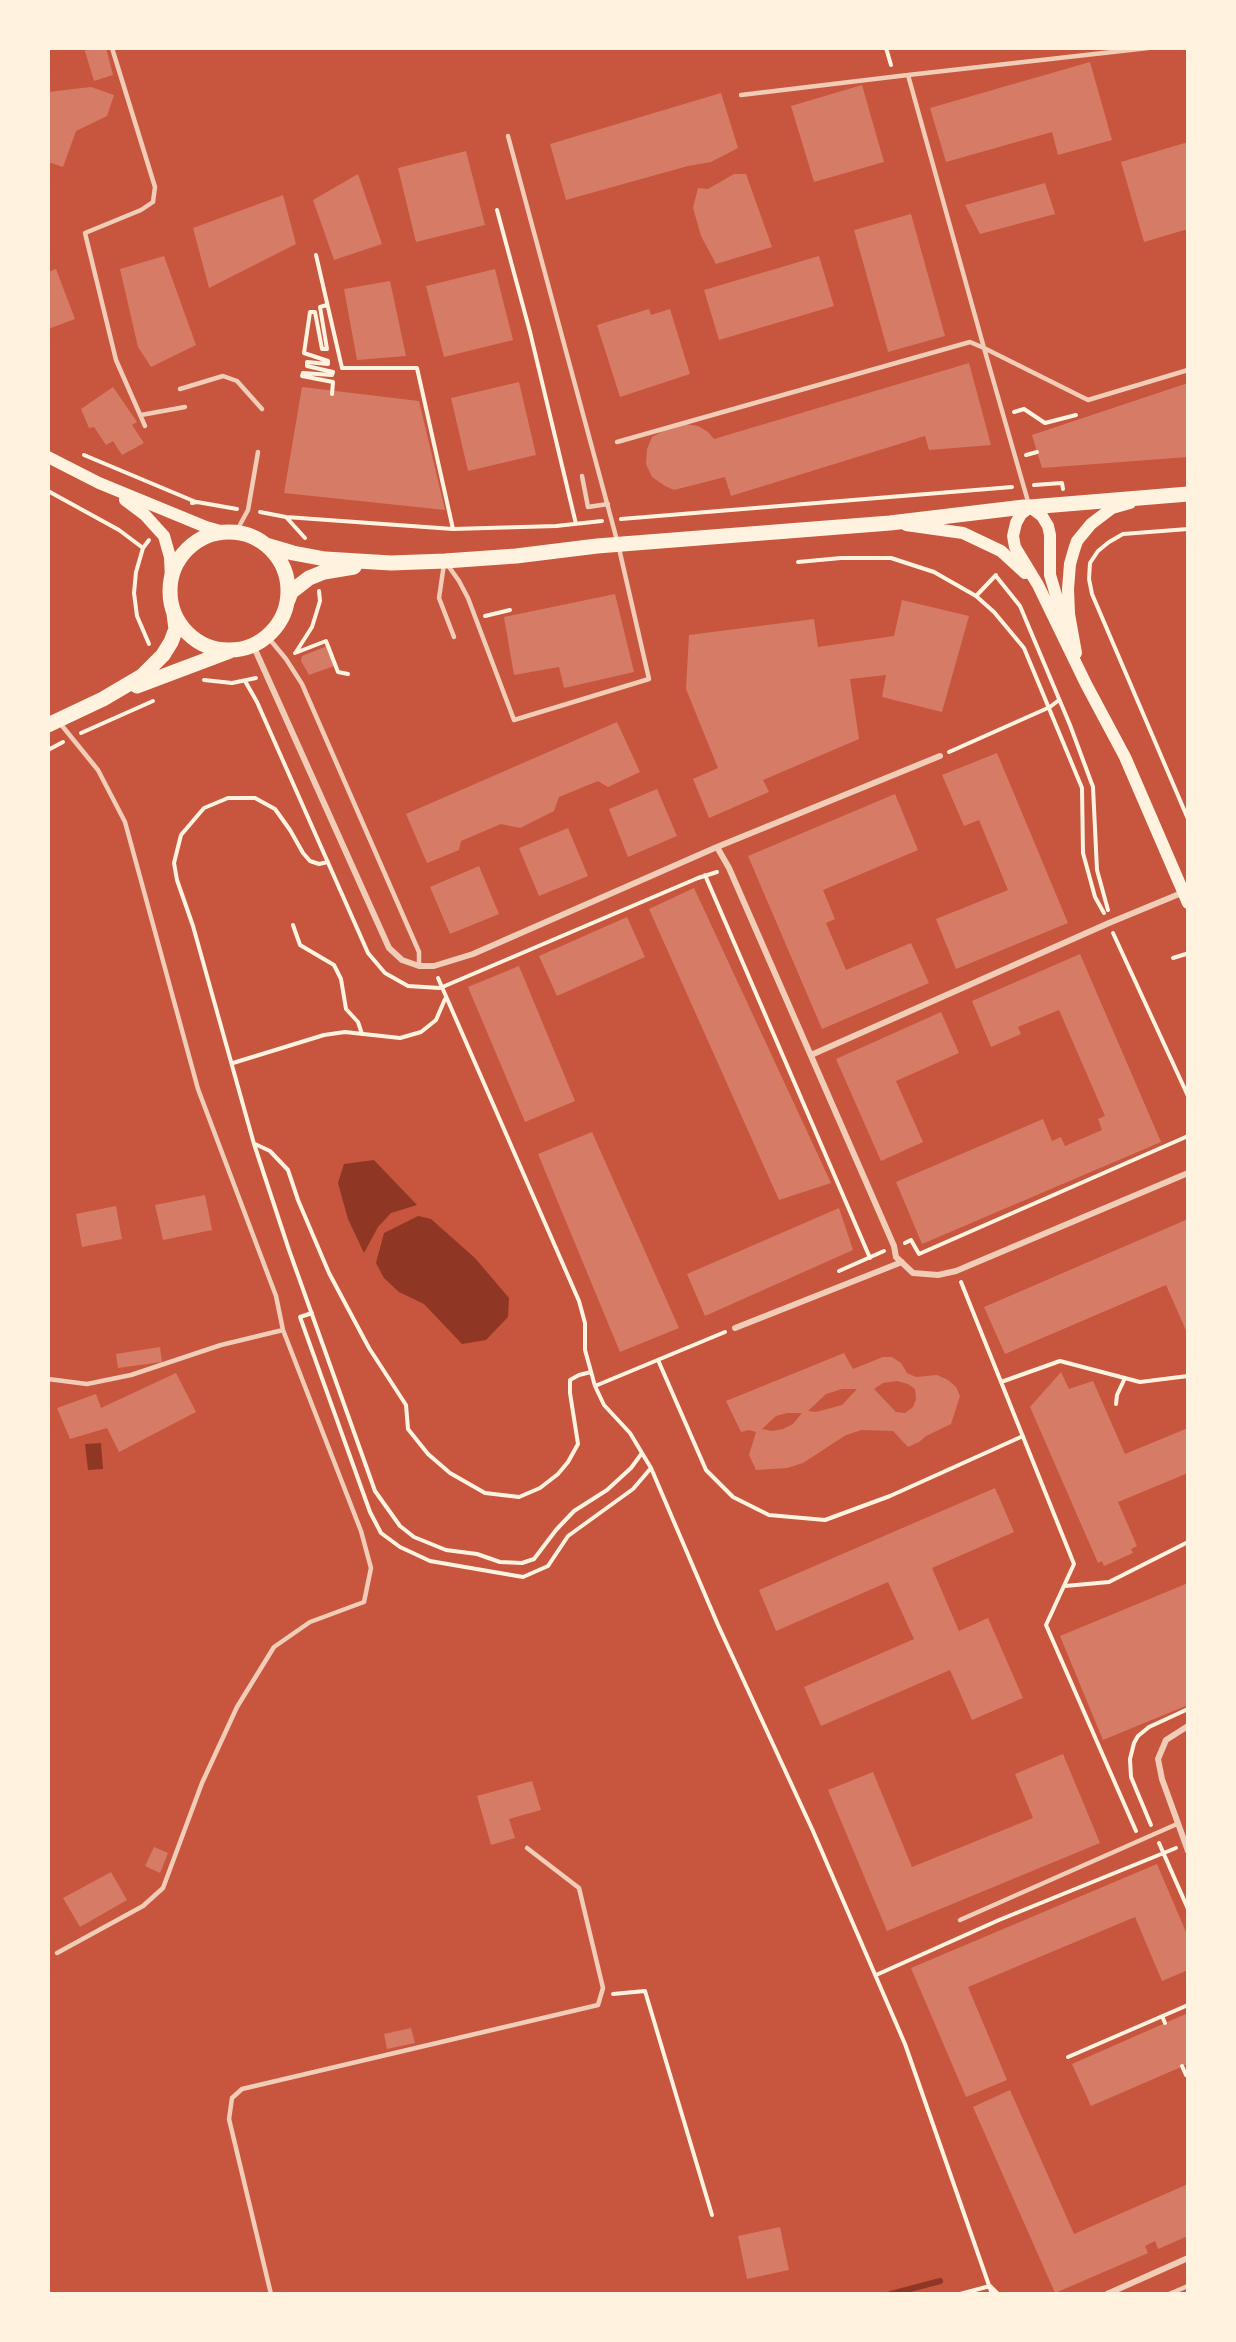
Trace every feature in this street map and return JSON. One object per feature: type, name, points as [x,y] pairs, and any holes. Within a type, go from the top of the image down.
[{"type":"main road","points":[[48,457],[99,483],[206,527],[252,536],[266,544],[293,553],[325,559],[391,563]]},
{"type":"main road","points":[[99,483],[134,505],[158,528],[168,546],[170,590],[177,620],[171,642],[163,655],[142,676],[103,699]]},
{"type":"main road","points":[[52,723],[103,699],[212,656],[253,645],[277,626],[284,614],[291,592],[300,583],[324,572],[391,563],[516,556],[618,544],[890,523],[1027,507],[1188,494]]},
{"type":"main road","points":[[1078,663],[1069,614],[1068,590],[1070,564],[1077,541],[1091,524],[1112,508],[1149,498]]},
{"type":"main road","points":[[1027,507],[1021,513],[1013,536],[1016,547],[1125,757],[1186,898]]},
{"type":"main road","points":[[1027,507],[1042,516],[1048,526],[1052,587],[1086,684]]},
{"type":"main road","points":[[890,523],[963,533],[1000,551],[1022,570],[1046,601]]},
{"type":"main road","points":[[171,579],[177,562],[188,548],[211,535],[230,532]]},
{"type":"main road","points":[[266,544],[282,564],[287,576],[288,600]]},
{"type":"main road","points":[[174,611],[184,629],[200,642],[226,650],[253,645]]},
{"type":"street","points":[[253,645],[389,948],[402,960],[419,966],[434,966],[473,954],[717,847],[940,756]]},
{"type":"street","points":[[717,847],[729,868],[811,1055],[894,1246],[896,1257],[913,1273],[938,1275],[956,1271],[1188,1173]]},
{"type":"street","points":[[811,1055],[1108,923],[1186,898]]},
{"type":"street","points":[[735,1328],[902,1262]]},
{"type":"street","points":[[1187,1847],[1162,1779],[1158,1759],[1166,1740],[1188,1726]]},
{"type":"street","points":[[1107,2294],[1188,2258]]},
{"type":"lane","points":[[112,48],[155,187],[153,202],[141,210],[85,233],[116,360],[145,426]]},
{"type":"lane","points":[[741,94],[1148,48]]},
{"type":"lane","points":[[908,75],[1027,507]]},
{"type":"lane","points":[[445,561],[468,598],[514,720],[649,679],[608,504],[508,136]]},
{"type":"lane","points":[[617,442],[970,342],[1088,400],[1188,370]]},
{"type":"lane","points":[[180,389],[223,376],[237,381],[262,408]]},
{"type":"lane","points":[[141,415],[185,407]]},
{"type":"lane","points":[[230,532],[248,510],[258,452]]},
{"type":"lane","points":[[582,476],[588,507],[608,504]]},
{"type":"lane","points":[[445,561],[439,598],[454,637]]},
{"type":"lane","points":[[267,636],[286,659],[302,684],[419,952],[419,966]]},
{"type":"lane","points":[[52,723],[72,737],[98,770],[124,822],[198,1089],[276,1296],[283,1330],[361,1531],[371,1568],[364,1602],[310,1622],[274,1647],[237,1707],[207,1772],[164,1888],[143,1906],[57,1953]]},
{"type":"lane","points":[[48,1379],[87,1383],[131,1375],[221,1345],[283,1330]]},
{"type":"lane","points":[[960,1920],[1177,1824]]},
{"type":"lane","points":[[271,2294],[229,2119],[232,2098],[242,2090],[253,2087],[598,2005],[603,1989],[579,1888],[527,1848]]},
{"type":"lane","points":[[1170,2294],[1188,2286]]},
{"type":"path","points":[[497,210],[530,332],[576,524]]},
{"type":"path","points":[[315,255],[342,368],[417,368],[453,529]]},
{"type":"path","points":[[327,305],[320,307],[327,349],[322,349],[315,312],[310,312],[304,354],[328,361],[328,364],[307,362],[307,366],[333,372],[332,375],[303,373],[302,376],[333,382],[332,394]]},
{"type":"path","points":[[1024,409],[1045,423],[1076,415]]},
{"type":"path","points":[[80,454],[197,502],[228,507]]},
{"type":"path","points":[[264,512],[286,517],[453,529],[576,524],[1011,488]]},
{"type":"path","points":[[48,491],[73,502],[119,530],[143,548],[136,572],[134,593],[137,616],[148,644]]},
{"type":"path","points":[[187,505],[197,502]]},
{"type":"path","points":[[286,517],[306,539]]},
{"type":"path","points":[[1188,529],[1123,534],[1108,542],[1098,551],[1090,563],[1089,579],[1092,594],[1188,819]]},
{"type":"path","points":[[798,562],[841,558],[891,558],[934,572],[976,596],[994,612],[1024,648],[1082,788],[1083,854],[1095,897],[1188,1096]]},
{"type":"path","points":[[976,596],[996,576],[1020,606],[1059,700],[1093,787],[1097,870],[1108,904],[1108,923]]},
{"type":"path","points":[[320,601],[312,627],[296,652],[326,641],[338,672],[348,674]]},
{"type":"path","points":[[485,627],[483,616],[510,610]]},
{"type":"path","points":[[199,680],[232,683],[251,680]]},
{"type":"path","points":[[245,681],[257,702],[368,953],[385,973],[408,986],[441,988],[705,875],[729,868]]},
{"type":"path","points":[[48,750],[156,699]]},
{"type":"path","points":[[940,756],[1050,707],[1059,700]]},
{"type":"path","points":[[328,862],[319,864],[310,861],[303,854],[275,809],[255,798],[228,798],[204,808],[181,835],[174,863],[254,1144],[375,1491],[400,1526],[414,1537],[446,1550],[477,1554],[500,1562],[522,1563],[534,1559],[574,1511],[608,1490],[631,1468],[642,1453]]},
{"type":"path","points":[[705,875],[870,1258]]},
{"type":"path","points":[[293,925],[300,945],[334,965],[341,979],[346,1010],[358,1022],[362,1034]]},
{"type":"path","points":[[1173,958],[1186,954]]},
{"type":"path","points":[[434,966],[445,998],[579,1301],[585,1323],[585,1350],[604,1405],[630,1433],[651,1468],[718,1624],[876,1975],[905,2044],[993,2294]]},
{"type":"path","points":[[233,1064],[324,1035],[345,1032],[400,1038],[421,1032],[436,1020],[445,998]]},
{"type":"path","points":[[254,1144],[270,1150],[288,1170],[298,1200],[330,1273],[369,1348],[405,1405],[408,1430],[428,1454],[450,1473],[486,1492],[519,1497],[540,1488],[558,1474],[578,1444],[570,1380],[591,1372]]},
{"type":"path","points":[[956,1271],[1074,1564],[1046,1624],[1140,1840]]},
{"type":"path","points":[[312,1313],[300,1317],[370,1512],[381,1533],[400,1547],[430,1561],[523,1577],[548,1566],[568,1536],[633,1488],[651,1468]]},
{"type":"path","points":[[658,1360],[706,1470],[733,1497],[769,1515],[825,1520],[890,1496],[1023,1436]]},
{"type":"path","points":[[1001,1383],[1060,1360],[1140,1382],[1188,1376]]},
{"type":"path","points":[[1116,1404],[1117,1395],[1125,1378]]},
{"type":"path","points":[[1064,1586],[1109,1582],[1188,1542]]},
{"type":"path","points":[[876,1975],[999,1920],[1187,1847]]},
{"type":"path","points":[[601,1996],[645,1990],[712,2215]]},
{"type":"path","points":[[1068,2057],[1188,2005]]},
{"type":"path","points":[[1162,2016],[1165,2023]]},
{"type":"path","points":[[1182,2066],[1186,2075]]},
{"type":"path","points":[[960,2294],[990,2286]]},
{"type":"path","points":[[990,2286],[998,2294]]},
{"type":"shaded area","points":[[374,1160],[417,1205],[391,1213],[378,1227],[364,1253],[348,1219],[338,1183],[344,1164]]},
{"type":"shaded area","points":[[418,1216],[431,1219],[475,1258],[509,1298],[508,1317],[486,1340],[462,1344],[424,1304],[399,1292],[384,1278],[376,1263],[384,1233]]},
{"type":"shaded area","points":[[101,1443],[103,1469],[88,1470],[85,1444]]},
{"type":"building","points":[[84,48],[106,48],[113,75],[94,81]]},
{"type":"building","points":[[1090,62],[1112,140],[1058,155],[1052,132],[946,162],[930,108]]},
{"type":"building","points":[[862,85],[884,162],[814,182],[791,106]]},
{"type":"building","points":[[91,87],[114,95],[107,116],[76,131],[63,167],[48,162],[48,92]]},
{"type":"building","points":[[721,93],[738,148],[711,162],[688,166],[566,200],[550,144]]},
{"type":"building","points":[[1188,142],[1188,229],[1144,242],[1121,162]]},
{"type":"building","points":[[466,151],[485,225],[416,242],[398,168]]},
{"type":"building","points":[[358,174],[382,244],[334,260],[313,200]]},
{"type":"building","points":[[734,174],[746,174],[772,247],[716,264],[701,236],[693,208],[698,188],[708,189]]},
{"type":"building","points":[[1045,183],[1055,214],[980,234],[965,205]]},
{"type":"building","points":[[283,195],[296,244],[209,288],[193,228]]},
{"type":"building","points":[[911,214],[945,336],[888,352],[854,230]]},
{"type":"building","points":[[164,256],[196,345],[151,367],[138,347],[120,269]]},
{"type":"building","points":[[819,256],[834,306],[719,340],[704,290]]},
{"type":"building","points":[[56,269],[75,319],[48,329],[48,272]]},
{"type":"building","points":[[495,269],[513,340],[444,357],[426,286]]},
{"type":"building","points":[[390,281],[406,356],[357,360],[344,289]]},
{"type":"building","points":[[649,309],[651,315],[670,309],[690,374],[620,397],[597,325]]},
{"type":"building","points":[[969,363],[991,445],[929,450],[925,436],[731,496],[725,477],[674,490],[652,477],[646,464],[647,449],[652,437],[667,429],[686,424],[698,426],[714,439]]},
{"type":"building","points":[[519,382],[536,455],[468,471],[451,398]]},
{"type":"building","points":[[1188,383],[1188,457],[1042,468],[1032,435]]},
{"type":"building","points":[[113,387],[137,422],[132,425],[144,443],[122,455],[113,441],[106,445],[94,427],[89,428],[81,409]]},
{"type":"building","points":[[302,387],[419,401],[445,510],[284,493]]},
{"type":"building","points":[[615,594],[634,672],[564,688],[559,667],[514,675],[504,617]]},
{"type":"building","points":[[902,600],[969,616],[942,712],[882,697],[886,675],[850,679],[859,739],[763,780],[769,792],[709,818],[693,779],[718,768],[686,689],[689,635],[814,619],[818,647],[894,636]]},
{"type":"building","points":[[330,645],[337,665],[309,675],[301,661],[302,656]]},
{"type":"building","points":[[617,722],[640,772],[608,787],[598,781],[559,797],[554,811],[520,828],[501,824],[461,841],[459,850],[427,863],[406,814]]},
{"type":"building","points":[[997,753],[1068,923],[956,969],[936,919],[1008,890],[979,820],[964,826],[942,775]]},
{"type":"building","points":[[657,789],[677,836],[628,857],[609,809]]},
{"type":"building","points":[[895,794],[918,850],[823,890],[835,919],[826,923],[846,970],[911,943],[929,983],[822,1029],[748,856]]},
{"type":"building","points":[[568,828],[588,876],[539,896],[519,848]]},
{"type":"building","points":[[479,866],[499,914],[450,934],[430,887]]},
{"type":"building","points":[[694,888],[831,1183],[779,1200],[649,909]]},
{"type":"building","points":[[627,917],[645,957],[557,996],[539,956]]},
{"type":"building","points":[[1080,954],[1161,1142],[922,1244],[896,1182],[1043,1119],[1052,1141],[1061,1137],[1065,1146],[1102,1130],[1098,1119],[1105,1116],[1059,1010],[1018,1027],[1021,1034],[991,1047],[972,1001]]},
{"type":"building","points":[[519,966],[575,1101],[525,1122],[468,987]]},
{"type":"building","points":[[941,1012],[959,1053],[896,1081],[923,1142],[881,1161],[836,1059]]},
{"type":"building","points":[[592,1132],[679,1328],[620,1352],[538,1154]]},
{"type":"building","points":[[205,1195],[212,1230],[163,1240],[155,1205]]},
{"type":"building","points":[[116,1206],[122,1239],[82,1247],[76,1214]]},
{"type":"building","points":[[839,1208],[853,1250],[705,1316],[687,1274]]},
{"type":"building","points":[[1188,1219],[1188,1335],[1166,1285],[1005,1354],[984,1307]]},
{"type":"building","points":[[160,1347],[162,1362],[118,1368],[116,1354]]},
{"type":"building","points":[[844,1353],[853,1369],[883,1357],[892,1357],[901,1363],[907,1373],[916,1377],[937,1375],[948,1380],[956,1387],[960,1396],[951,1424],[908,1447],[893,1431],[862,1430],[846,1435],[803,1463],[787,1468],[756,1470],[749,1455],[756,1432],[749,1430],[741,1432],[726,1401]],"holes":[[[897,1381],[915,1389],[916,1399],[913,1407],[905,1413],[896,1412],[874,1389],[883,1383]],[[842,1389],[857,1389],[842,1405],[816,1412],[808,1411],[826,1394]],[[787,1413],[802,1413],[793,1424],[783,1429],[772,1431],[762,1429],[776,1416]]]},
{"type":"building","points":[[1061,1372],[1069,1389],[1093,1381],[1125,1454],[1188,1428],[1188,1473],[1118,1502],[1137,1546],[1131,1549],[1133,1553],[1104,1566],[1102,1561],[1098,1563],[1030,1407]]},
{"type":"building","points":[[176,1373],[196,1412],[119,1452],[107,1428],[70,1439],[57,1408],[96,1394],[101,1408]]},
{"type":"building","points":[[995,1488],[1014,1532],[932,1568],[959,1631],[988,1618],[1023,1698],[972,1720],[950,1670],[821,1726],[804,1687],[914,1639],[888,1582],[776,1631],[759,1590]]},
{"type":"building","points":[[1188,1583],[1188,1705],[1103,1740],[1060,1636]]},
{"type":"building","points":[[1063,1754],[1100,1843],[887,1931],[828,1790],[873,1772],[912,1867],[1033,1818],[1015,1774]]},
{"type":"building","points":[[532,1781],[541,1810],[509,1819],[515,1838],[491,1845],[477,1796]]},
{"type":"building","points":[[154,1847],[168,1853],[160,1873],[145,1866]]},
{"type":"building","points":[[1157,1864],[1188,1937],[1188,1970],[1162,1981],[1135,1917],[968,1987],[1007,2080],[966,2097],[911,1968]]},
{"type":"building","points":[[111,1872],[127,1900],[80,1927],[63,1898]]},
{"type":"building","points":[[1188,2013],[1188,2064],[1091,2106],[1072,2064]]},
{"type":"building","points":[[411,2028],[415,2043],[387,2049],[384,2034]]},
{"type":"building","points":[[1010,2090],[1074,2234],[1188,2184],[1188,2236],[1158,2249],[1155,2241],[1145,2246],[1148,2253],[1055,2293],[973,2107]]},
{"type":"building","points":[[780,2227],[789,2270],[747,2279],[738,2236]]},
{"type":"waterway","points":[[891,2294],[940,2281]]}]
